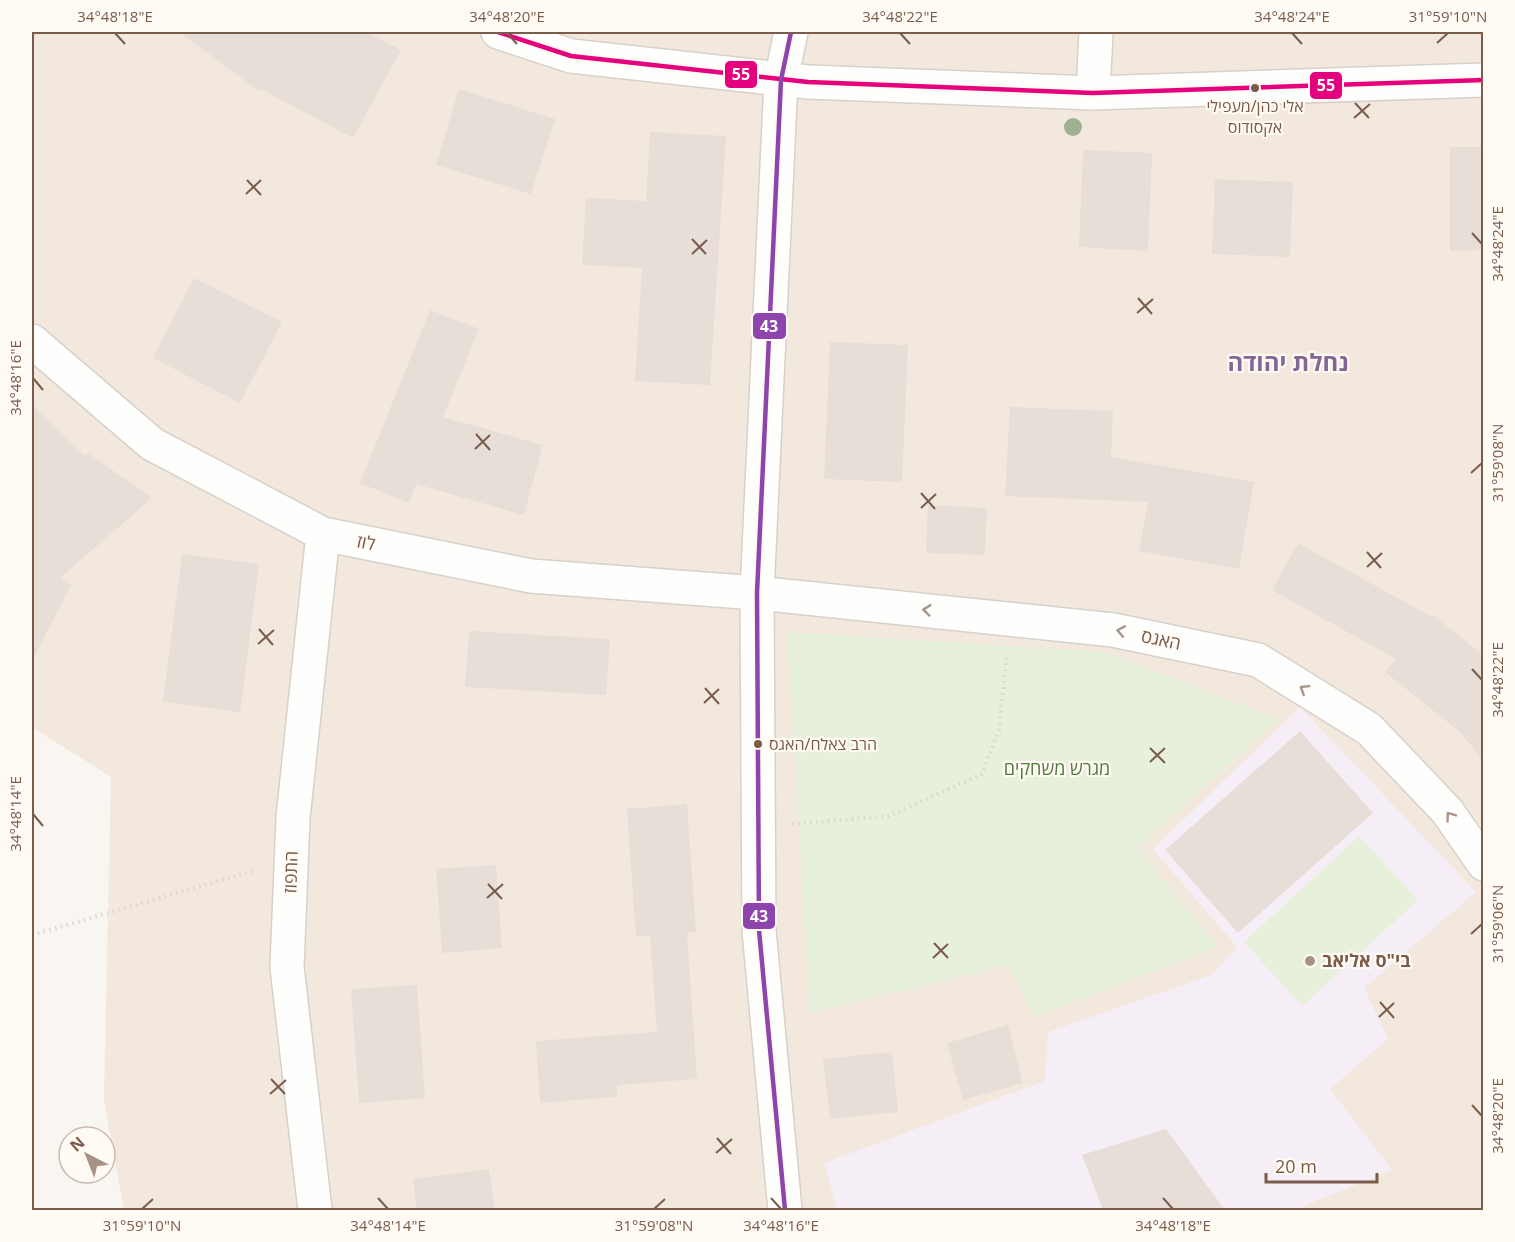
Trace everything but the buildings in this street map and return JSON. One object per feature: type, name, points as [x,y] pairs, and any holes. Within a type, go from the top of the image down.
[{"type":"street","points":[[498,32],[571,56],[781,80],[1093,93],[1484,80]]},
{"type":"street","points":[[785,1210],[759,930],[757,593],[781,80],[791,32]]},
{"type":"street","points":[[1093,93],[1096,32]]},
{"type":"street","name":"לוז","points":[[32,341],[152,444],[323,534],[531,576],[757,593]]},
{"type":"street","name":"התפוז","points":[[315,1210],[287,967],[293,818],[323,534]]},
{"type":"street","name":"האגס","points":[[757,593],[1113,630],[1258,660],[1369,729],[1447,811],[1484,864]]},
{"type":"path","points":[[758,827],[889,816],[982,774],[999,730],[1010,619]]},
{"type":"path","points":[[32,935],[291,859]]},
{"type":"shaded area","points":[[32,32],[1483,32],[1483,1210],[124,1210],[117,1172],[117,1125],[109,1125],[104,1100],[111,777],[32,727]]},
{"type":"shaded area","name":"בי\"ס אליאב","points":[[1300,707],[1476,892],[1364,988],[1388,1039],[1330,1089],[1392,1170],[1294,1210],[837,1210],[824,1163],[1045,1081],[1048,1032],[1211,975],[1237,947],[1153,849]]},
{"type":"green space","name":"מגרש משחקים","points":[[787,632],[1103,652],[1279,719],[1137,848],[1218,947],[1034,1017],[1008,965],[810,1013]]},
{"type":"green space","points":[[1359,836],[1418,900],[1302,1006],[1244,942]]},
{"type":"transit line","name":"55","points":[[498,32],[571,56],[808,82],[1093,93],[1484,80]]},
{"type":"transit line","name":"43","points":[[785,1210],[759,930],[757,593],[781,80],[791,32]]},
{"type":"place","name":"אלי כהן/מעפילי אקסודוס","points":[[1255,88]]},
{"type":"place","name":"הרב צאלח/האגס","points":[[758,744]]},
{"type":"place","name":"בי\"ס אליאב","points":[[1310,961]]},
{"type":"district","name":"נחלת יהודה","points":[[1288,363]]}]
